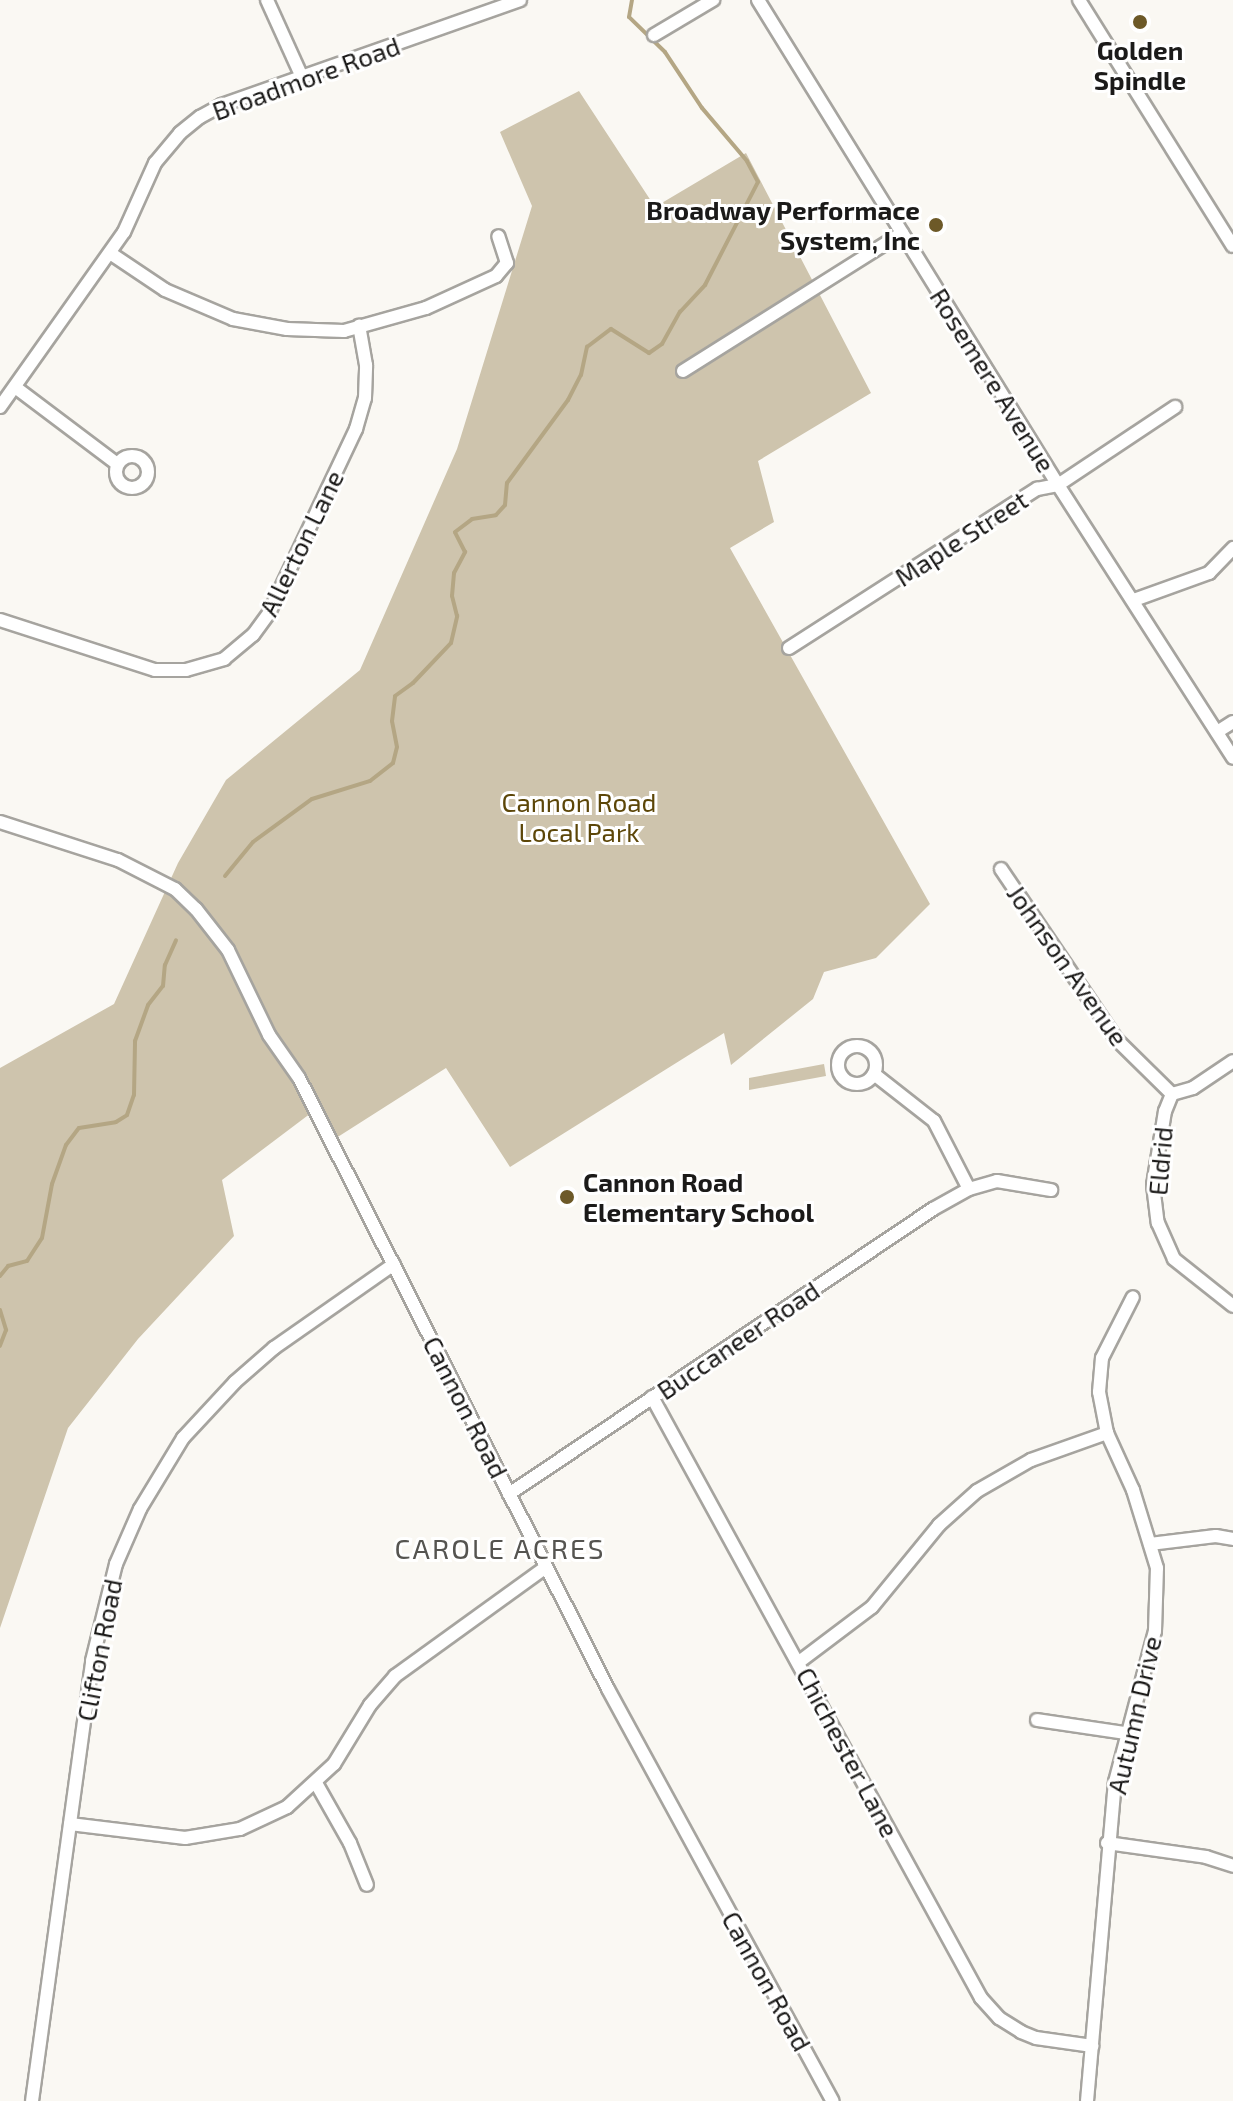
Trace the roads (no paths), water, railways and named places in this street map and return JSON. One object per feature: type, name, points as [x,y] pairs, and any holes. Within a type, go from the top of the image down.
[{"type":"street","points":[[267,0],[302,77]]},
{"type":"street","name":"Broadmore Road","points":[[0,407],[124,232],[155,163],[180,133],[222,105],[520,0]]},
{"type":"street","points":[[654,35],[713,0]]},
{"type":"street","name":"Rosemere Avenue","points":[[758,0],[1058,485],[1233,758]]},
{"type":"street","points":[[1079,0],[1233,246]]},
{"type":"street","points":[[683,371],[902,233]]},
{"type":"street","points":[[110,253],[165,290],[233,319],[287,329],[344,331],[426,308],[496,276],[507,263],[498,236]]},
{"type":"street","name":"Allerton Lane","points":[[0,620],[155,670],[186,670],[224,659],[253,635],[269,613],[356,429],[365,387],[366,365],[359,326]]},
{"type":"street","points":[[15,387],[117,464]]},
{"type":"street","name":"Maple Street","points":[[789,648],[1037,489],[1058,485],[1175,407]]},
{"type":"street","points":[[1134,600],[1209,573],[1233,548]]},
{"type":"street","points":[[1217,732],[1233,722]]},
{"type":"street","name":"Cannon Road","points":[[0,822],[118,860],[175,889],[196,909],[228,950],[269,1035],[299,1078],[608,1689],[833,2101]]},
{"type":"street","name":"Johnson Avenue","points":[[1001,869],[1116,1039],[1172,1094]]},
{"type":"street","points":[[1172,1094],[1193,1088],[1233,1061]]},
{"type":"street","points":[[874,1074],[934,1121],[969,1189],[997,1181],[1051,1190]]},
{"type":"street","name":"Eldrid","points":[[1172,1094],[1165,1111],[1153,1185],[1158,1223],[1165,1245],[1184,1269],[1233,1306]]},
{"type":"street","name":"Buccaneer Road","points":[[509,1494],[920,1217],[969,1189]]},
{"type":"street","name":"Clifton Road","points":[[32,2101],[103,1610],[122,1550],[161,1472],[183,1438],[235,1382],[274,1348],[394,1264]]},
{"type":"street","name":"Autumn Drive","points":[[1087,2101],[1107,1843],[1125,1733],[1148,1666],[1155,1631],[1157,1568],[1133,1490],[1107,1433],[1099,1392],[1102,1358],[1133,1297]]},
{"type":"street","name":"Chichester Lane","points":[[652,1397],[981,1998],[999,2018],[1021,2032],[1036,2038],[1092,2046]]},
{"type":"street","points":[[799,1662],[872,1607],[939,1525],[977,1491],[1031,1460],[1107,1433]]},
{"type":"street","points":[[1150,1544],[1216,1536],[1233,1539]]},
{"type":"street","points":[[70,1824],[185,1838],[215,1836],[240,1829],[287,1807],[334,1764],[370,1705],[395,1676],[546,1567]]},
{"type":"street","points":[[1037,1720],[1125,1733]]},
{"type":"street","points":[[316,1783],[350,1843],[367,1885]]},
{"type":"street","points":[[1107,1843],[1206,1857],[1233,1866]]},
{"type":"waterway","points":[[225,876],[253,842],[312,799],[370,781],[393,763],[397,747],[392,721],[395,696],[413,683],[451,643],[457,616],[452,596],[454,573],[465,552],[455,532],[472,519],[496,515],[505,505],[507,483],[568,400],[581,375],[587,347],[611,329],[649,353],[662,344],[680,312],[705,285],[758,182],[747,161],[702,108],[665,52],[629,17],[632,0]]},
{"type":"waterway","points":[[0,1276],[8,1266],[27,1261],[42,1238],[52,1184],[66,1145],[79,1128],[116,1122],[127,1115],[134,1095],[135,1041],[148,1005],[163,986],[165,965],[176,940]]},
{"type":"waterway","points":[[0,1310],[6,1330],[0,1346]]},
{"type":"place","name":"Golden Spindle","points":[[1140,22]]},
{"type":"place","name":"Broadway Performace System, Inc","points":[[936,225]]},
{"type":"place","name":"Cannon Road Elementary School","points":[[567,1197]]},
{"type":"district","name":"CAROLE ACRES","points":[[500,1548]]},
{"type":"park label","name":"Cannon Road Local Park","points":[[579,817]]}]
